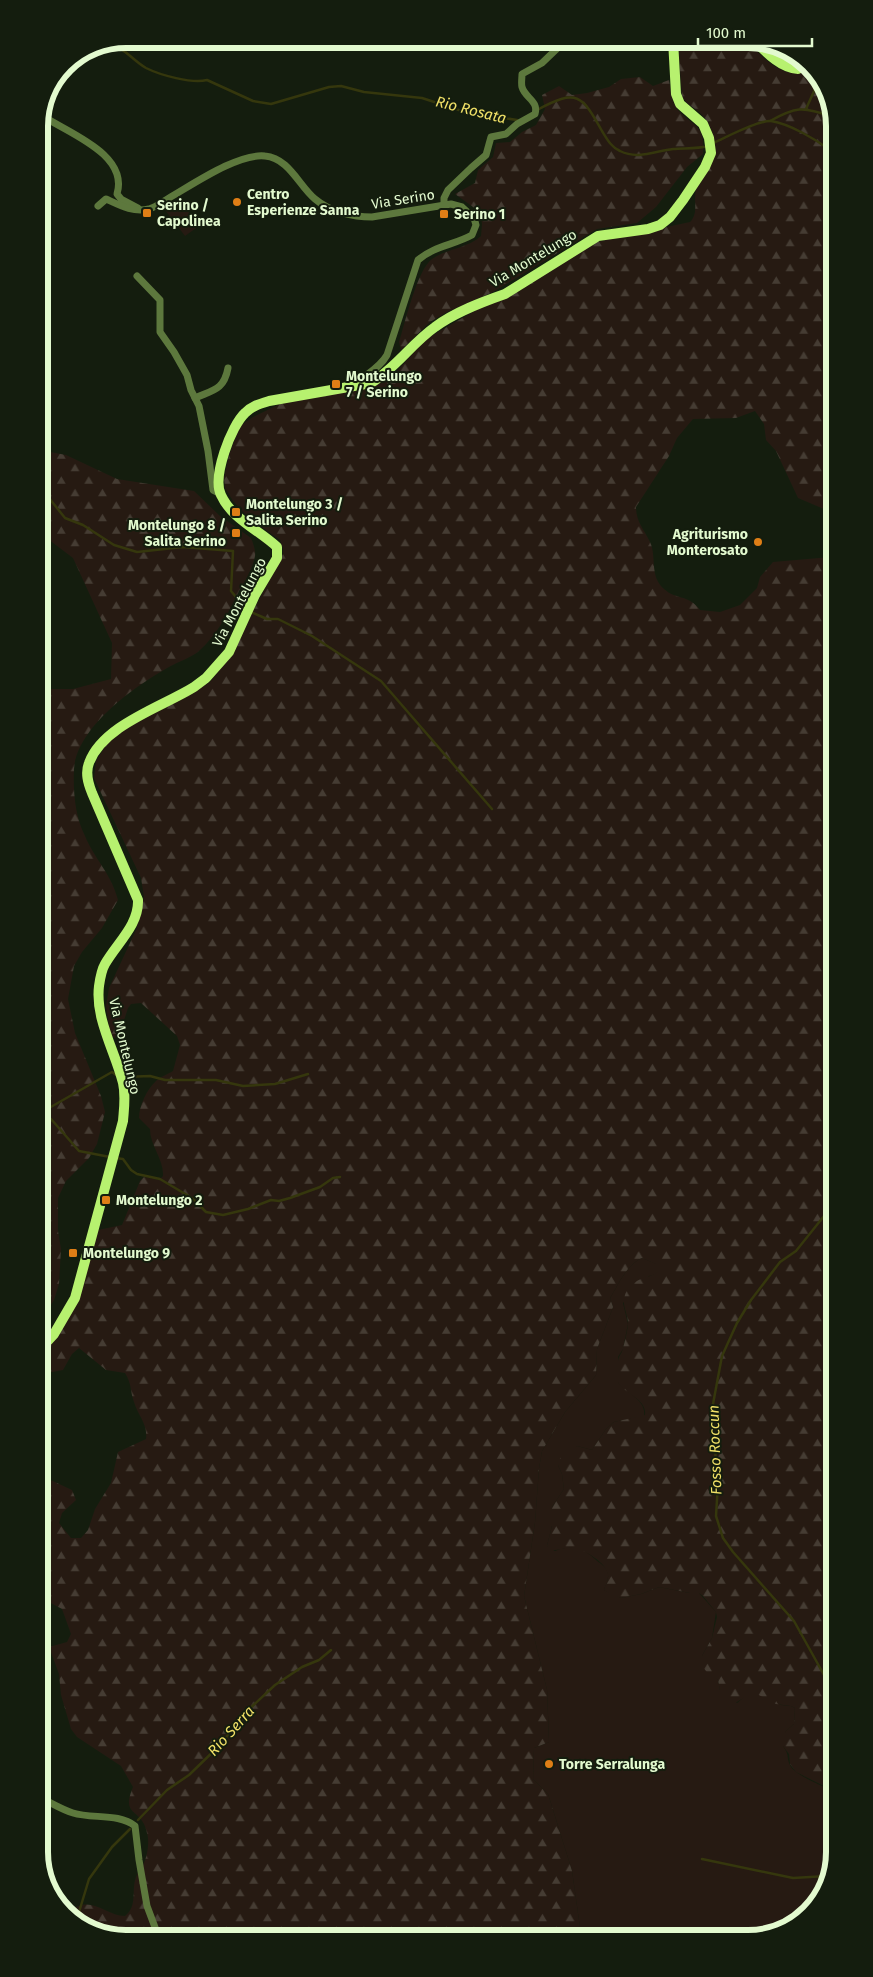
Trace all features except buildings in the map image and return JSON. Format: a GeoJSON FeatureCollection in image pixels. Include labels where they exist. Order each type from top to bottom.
{"type":"FeatureCollection","features":[{"type":"Feature","properties":{"kind":"street"},"geometry":{"type":"LineString","coordinates":[[444,204],[444,198],[448,190],[486,155],[491,137],[506,134],[517,124],[535,114],[537,108],[526,95],[522,86],[522,74],[542,62],[557,48]]}},
{"type":"Feature","properties":{"kind":"street","name":"Via Montelungo"},"geometry":{"type":"LineString","coordinates":[[48,1340],[67,1315],[75,1298],[123,1121],[125,1099],[123,1083],[102,1022],[99,987],[104,965],[120,944],[136,915],[138,900],[92,793],[88,777],[89,763],[112,732],[194,687],[221,664],[230,652],[255,596],[277,558],[277,547],[242,521],[220,494],[219,476],[227,445],[236,423],[254,405],[372,383],[385,375],[436,326],[490,299],[505,294],[589,241],[611,234],[648,230],[660,225],[670,217],[705,167],[711,153],[709,138],[703,124],[680,104],[676,94],[673,48]]}},
{"type":"Feature","properties":{"kind":"street"},"geometry":{"type":"LineString","coordinates":[[763,49],[771,58],[794,69],[799,68]]}},
{"type":"Feature","properties":{"kind":"street"},"geometry":{"type":"LineString","coordinates":[[48,119],[108,156],[118,172],[118,194],[121,199],[141,210]]}},
{"type":"Feature","properties":{"kind":"street","name":"Via Serino"},"geometry":{"type":"LineString","coordinates":[[141,210],[148,210],[154,207],[223,166],[263,155],[272,157],[282,163],[298,178],[316,200],[337,211],[359,217],[372,217],[444,204],[458,205],[467,210],[474,218],[475,230],[472,235],[442,246],[418,260],[382,365],[364,376],[354,386]]}},
{"type":"Feature","properties":{"kind":"street"},"geometry":{"type":"LineString","coordinates":[[98,206],[106,199],[128,209],[141,210]]}},
{"type":"Feature","properties":{"kind":"street"},"geometry":{"type":"LineString","coordinates":[[138,276],[160,300],[160,332],[187,375],[204,428],[211,484],[213,490],[220,494]]}},
{"type":"Feature","properties":{"kind":"street"},"geometry":{"type":"LineString","coordinates":[[195,398],[217,389],[226,379],[228,368]]}},
{"type":"Feature","properties":{"kind":"street"},"geometry":{"type":"LineString","coordinates":[[48,1801],[73,1813],[115,1818],[135,1826],[147,1906],[156,1929]]}},
{"type":"Feature","properties":{"kind":"green space"},"geometry":{"type":"Polygon","coordinates":[[[679,48],[754,48],[767,61],[780,69],[795,73],[800,69],[806,74],[821,100],[826,125],[826,510],[798,498],[776,451],[766,440],[764,424],[755,411],[736,418],[693,419],[677,438],[669,456],[636,507],[636,512],[652,548],[656,578],[659,584],[673,595],[686,599],[696,605],[700,610],[720,612],[740,605],[757,588],[760,577],[773,562],[826,557],[826,1787],[796,1772],[790,1764],[789,1754],[782,1741],[786,1731],[794,1724],[795,1708],[776,1704],[753,1692],[732,1705],[719,1700],[718,1680],[714,1676],[709,1675],[703,1667],[702,1656],[712,1638],[717,1617],[716,1612],[703,1596],[699,1593],[659,1587],[641,1594],[621,1598],[604,1590],[608,1579],[607,1570],[594,1557],[578,1549],[550,1550],[547,1546],[552,1526],[548,1517],[564,1489],[562,1474],[558,1465],[561,1455],[577,1446],[592,1450],[606,1429],[614,1422],[645,1415],[643,1405],[618,1383],[614,1365],[618,1362],[628,1328],[624,1303],[626,1293],[634,1283],[655,1274],[659,1268],[656,1264],[642,1258],[627,1270],[610,1298],[613,1307],[597,1349],[596,1375],[565,1412],[542,1451],[535,1522],[524,1596],[547,1690],[549,1742],[534,1748],[533,1779],[548,1794],[572,1871],[580,1930],[120,1929],[105,1927],[86,1919],[73,1909],[78,1906],[91,1905],[125,1916],[132,1908],[136,1877],[147,1855],[148,1837],[141,1819],[130,1808],[130,1797],[133,1787],[121,1766],[77,1737],[71,1729],[61,1695],[59,1674],[49,1647],[67,1642],[71,1634],[62,1609],[48,1602],[48,1479],[72,1490],[76,1500],[62,1513],[59,1523],[71,1538],[81,1538],[88,1530],[95,1509],[111,1483],[118,1452],[146,1439],[146,1429],[136,1407],[125,1373],[106,1370],[79,1348],[72,1354],[63,1370],[48,1373],[48,1347],[64,1326],[79,1296],[98,1230],[122,1225],[140,1181],[144,1177],[159,1180],[163,1176],[163,1170],[152,1141],[150,1129],[139,1118],[139,1113],[144,1098],[153,1084],[173,1071],[180,1045],[177,1036],[141,1003],[131,1004],[128,1008],[119,1036],[114,1038],[110,1034],[106,1006],[109,988],[136,930],[144,897],[141,878],[94,778],[96,761],[109,740],[129,725],[209,683],[227,661],[283,554],[280,540],[249,518],[233,501],[225,488],[224,478],[229,455],[240,426],[253,417],[280,404],[377,383],[396,372],[426,339],[592,243],[690,222],[695,211],[695,193],[698,182],[712,158],[714,144],[710,126],[706,120],[682,97],[679,48]]]}},
{"type":"Feature","properties":{"kind":"green space"},"geometry":{"type":"Polygon","coordinates":[[[640,77],[653,86],[669,80],[676,107],[700,131],[703,154],[687,167],[656,207],[637,223],[597,229],[493,292],[447,312],[430,322],[401,350],[399,342],[408,310],[421,274],[427,265],[438,255],[469,244],[481,236],[480,212],[455,194],[475,183],[478,170],[493,157],[496,143],[510,142],[522,132],[536,125],[545,109],[542,95],[559,86],[572,95],[609,87],[621,79],[640,77]]]}},
{"type":"Feature","properties":{"kind":"green space"},"geometry":{"type":"Polygon","coordinates":[[[179,199],[199,226],[185,236],[165,210],[179,199]]]}},
{"type":"Feature","properties":{"kind":"green space"},"geometry":{"type":"Polygon","coordinates":[[[48,452],[66,455],[117,479],[194,491],[220,516],[251,538],[255,554],[251,570],[227,615],[205,645],[189,658],[173,665],[140,685],[110,709],[85,738],[78,753],[74,769],[74,786],[75,804],[79,820],[89,845],[107,874],[118,900],[102,928],[82,952],[74,966],[68,999],[75,1033],[101,1096],[105,1112],[97,1144],[89,1158],[66,1181],[58,1198],[58,1231],[61,1249],[59,1284],[54,1300],[48,1310],[48,689],[73,689],[111,679],[112,643],[73,558],[48,539],[48,452]]]}},
{"type":"Feature","properties":{"kind":"green space"},"geometry":{"type":"Polygon","coordinates":[[[642,1258],[657,1264],[660,1268],[656,1274],[649,1276],[623,1303],[628,1324],[623,1349],[618,1357],[618,1382],[639,1401],[644,1410],[644,1416],[614,1422],[606,1429],[592,1450],[577,1446],[558,1465],[562,1474],[564,1489],[552,1507],[552,1526],[547,1546],[555,1551],[572,1547],[581,1549],[590,1555],[605,1567],[607,1571],[608,1578],[604,1590],[621,1598],[641,1594],[659,1587],[699,1593],[716,1612],[712,1638],[702,1656],[718,1680],[720,1690],[737,1703],[753,1691],[781,1705],[795,1708],[794,1724],[786,1731],[783,1746],[793,1769],[802,1776],[826,1788],[825,1862],[817,1886],[803,1907],[782,1921],[758,1929],[580,1930],[572,1871],[548,1794],[533,1779],[534,1748],[549,1742],[547,1690],[524,1596],[535,1522],[542,1451],[565,1412],[596,1375],[597,1349],[613,1307],[610,1298],[627,1270],[642,1258]]]}},
{"type":"Feature","properties":{"kind":"waterway","name":"Rio Rosata"},"geometry":{"type":"LineString","coordinates":[[120,48],[152,71],[185,80],[207,80],[253,101],[271,104],[329,87],[341,86],[364,92],[422,98],[465,112],[517,120]]}},
{"type":"Feature","properties":{"kind":"waterway"},"geometry":{"type":"LineString","coordinates":[[806,109],[816,89]]}},
{"type":"Feature","properties":{"kind":"waterway","name":"Rio Rosata"},"geometry":{"type":"LineString","coordinates":[[537,110],[561,99],[570,97],[577,99],[589,109],[612,145],[627,154],[640,155],[673,149],[708,146]]}},
{"type":"Feature","properties":{"kind":"waterway"},"geometry":{"type":"LineString","coordinates":[[770,121],[786,113],[806,109],[825,114]]}},
{"type":"Feature","properties":{"kind":"waterway","name":"Rio Rosata"},"geometry":{"type":"LineString","coordinates":[[713,143],[750,126],[771,121],[794,129],[826,147]]}},
{"type":"Feature","properties":{"kind":"waterway"},"geometry":{"type":"LineString","coordinates":[[48,497],[65,518],[83,525],[114,545],[137,552],[183,547],[233,551],[231,591],[246,609]]}},
{"type":"Feature","properties":{"kind":"waterway"},"geometry":{"type":"LineString","coordinates":[[251,612],[267,619],[278,619],[312,636],[381,681],[492,809]]}},
{"type":"Feature","properties":{"kind":"waterway"},"geometry":{"type":"LineString","coordinates":[[48,1109],[112,1072],[119,1077]]}},
{"type":"Feature","properties":{"kind":"waterway"},"geometry":{"type":"LineString","coordinates":[[124,1077],[150,1076],[165,1080],[216,1080],[243,1086],[275,1084],[308,1074]]}},
{"type":"Feature","properties":{"kind":"waterway"},"geometry":{"type":"LineString","coordinates":[[48,1117],[79,1151],[110,1157]]}},
{"type":"Feature","properties":{"kind":"waterway"},"geometry":{"type":"LineString","coordinates":[[115,1158],[123,1159],[131,1170],[137,1174],[160,1179],[192,1198],[206,1212],[223,1215],[248,1209],[271,1200],[279,1201],[290,1198],[320,1187],[333,1178],[340,1177]]}},
{"type":"Feature","properties":{"kind":"waterway","name":"Fosso Roccun"},"geometry":{"type":"LineString","coordinates":[[826,1214],[796,1251],[780,1262],[751,1300],[737,1323],[722,1356],[713,1404],[713,1429],[718,1483],[716,1516],[723,1538],[733,1552],[794,1621],[826,1678]]}},
{"type":"Feature","properties":{"kind":"waterway","name":"Rio Serra"},"geometry":{"type":"LineString","coordinates":[[138,1820],[167,1790],[189,1775],[221,1744],[244,1714],[275,1685],[302,1667],[319,1660],[331,1650]]}},
{"type":"Feature","properties":{"kind":"waterway","name":"Rio Serra"},"geometry":{"type":"LineString","coordinates":[[79,1913],[89,1879],[112,1847],[130,1829]]}},
{"type":"Feature","properties":{"kind":"waterway"},"geometry":{"type":"LineString","coordinates":[[702,1859],[793,1878],[821,1876]]}},
{"type":"Feature","properties":{"kind":"place","name":"Centro Esperienze Sanna"},"geometry":{"type":"Point","coordinates":[237,202]}},
{"type":"Feature","properties":{"kind":"place","name":"Serino / Capolinea"},"geometry":{"type":"Point","coordinates":[147,213]}},
{"type":"Feature","properties":{"kind":"place","name":"Serino 1"},"geometry":{"type":"Point","coordinates":[444,214]}},
{"type":"Feature","properties":{"kind":"place","name":"Montelungo 7 / Serino"},"geometry":{"type":"Point","coordinates":[336,384]}},
{"type":"Feature","properties":{"kind":"place","name":"Montelungo 3 / Salita Serino"},"geometry":{"type":"Point","coordinates":[236,512]}},
{"type":"Feature","properties":{"kind":"place","name":"Montelungo 8 / Salita Serino"},"geometry":{"type":"Point","coordinates":[236,533]}},
{"type":"Feature","properties":{"kind":"place","name":"Agriturismo Monterosato"},"geometry":{"type":"Point","coordinates":[758,542]}},
{"type":"Feature","properties":{"kind":"place","name":"Montelungo 2"},"geometry":{"type":"Point","coordinates":[106,1200]}},
{"type":"Feature","properties":{"kind":"place","name":"Montelungo 9"},"geometry":{"type":"Point","coordinates":[73,1253]}},
{"type":"Feature","properties":{"kind":"place","name":"Torre Serralunga"},"geometry":{"type":"Point","coordinates":[549,1764]}}]}
